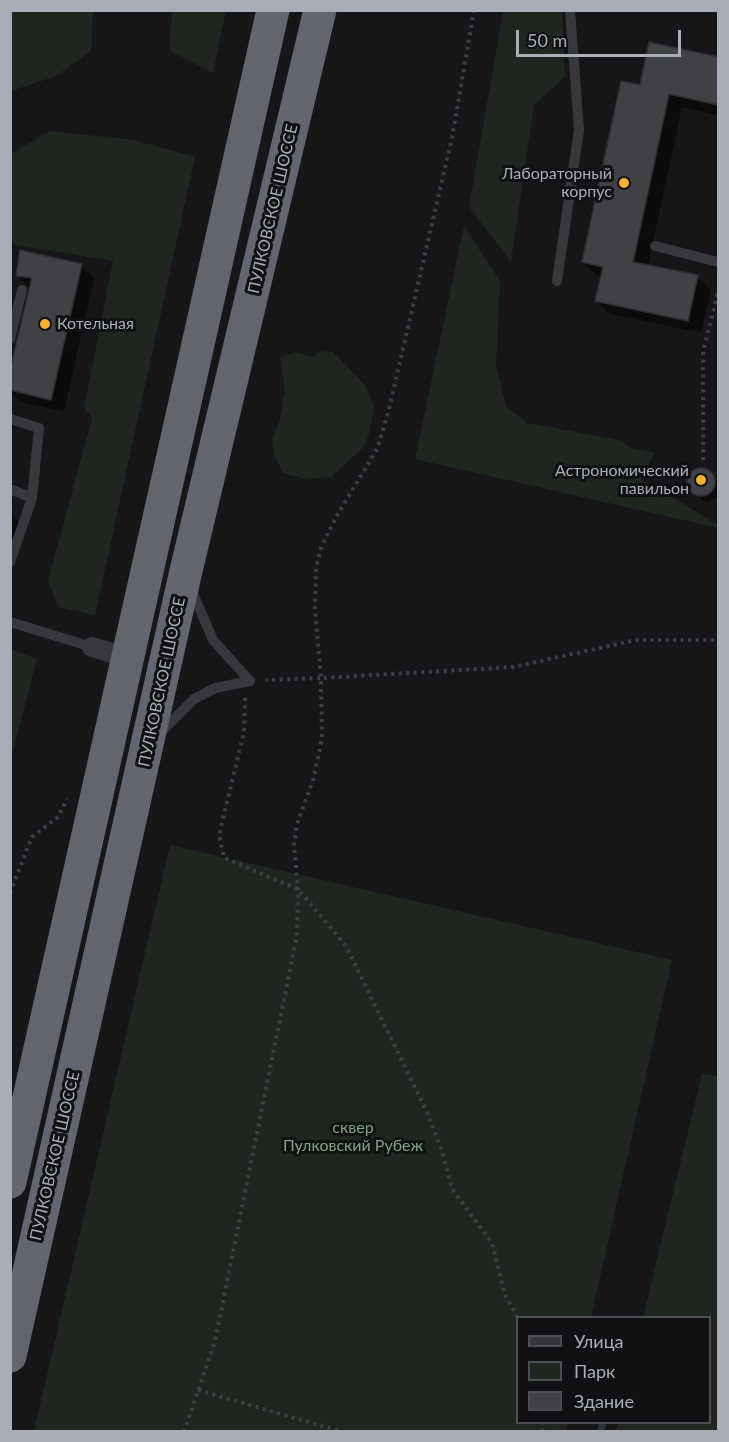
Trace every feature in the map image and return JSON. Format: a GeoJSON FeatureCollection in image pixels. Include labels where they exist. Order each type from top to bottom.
{"type":"FeatureCollection","features":[{"type":"Feature","properties":{"kind":"highway"},"geometry":{"type":"LineString","coordinates":[[10,1182],[273,10]]}},
{"type":"Feature","properties":{"kind":"highway","name":"ПУЛКОВСКОЕ ШОССЕ"},"geometry":{"type":"LineString","coordinates":[[10,1356],[185,575],[320,10]]}},
{"type":"Feature","properties":{"kind":"street"},"geometry":{"type":"LineString","coordinates":[[92,646],[128,658]]}},
{"type":"Feature","properties":{"kind":"lane"},"geometry":{"type":"LineString","coordinates":[[557,281],[579,130],[570,10]]}},
{"type":"Feature","properties":{"kind":"lane"},"geometry":{"type":"LineString","coordinates":[[655,246],[718,262]]}},
{"type":"Feature","properties":{"kind":"lane"},"geometry":{"type":"LineString","coordinates":[[10,339],[22,290]]}},
{"type":"Feature","properties":{"kind":"lane"},"geometry":{"type":"LineString","coordinates":[[10,418],[39,428],[32,498],[10,562]]}},
{"type":"Feature","properties":{"kind":"lane"},"geometry":{"type":"LineString","coordinates":[[10,489],[32,498]]}},
{"type":"Feature","properties":{"kind":"lane"},"geometry":{"type":"LineString","coordinates":[[185,575],[213,640],[250,681]]}},
{"type":"Feature","properties":{"kind":"lane"},"geometry":{"type":"LineString","coordinates":[[10,622],[92,646]]}},
{"type":"Feature","properties":{"kind":"lane"},"geometry":{"type":"LineString","coordinates":[[147,746],[194,699],[215,688],[250,681]]}},
{"type":"Feature","properties":{"kind":"path"},"geometry":{"type":"LineString","coordinates":[[184,1431],[215,1341],[297,935],[298,889],[294,844],[297,824],[313,780],[322,739],[321,678],[315,611],[316,568],[321,548],[336,517],[377,448],[388,413],[452,138],[474,10]]}},
{"type":"Feature","properties":{"kind":"path"},"geometry":{"type":"LineString","coordinates":[[703,459],[703,351],[718,292]]}},
{"type":"Feature","properties":{"kind":"path"},"geometry":{"type":"LineString","coordinates":[[250,681],[513,668],[636,640],[718,640]]}},
{"type":"Feature","properties":{"kind":"path"},"geometry":{"type":"LineString","coordinates":[[246,698],[244,732],[219,835],[224,858],[298,889],[346,946],[426,1112],[442,1151],[452,1189],[492,1243],[505,1295],[517,1316]]}},
{"type":"Feature","properties":{"kind":"path"},"geometry":{"type":"LineString","coordinates":[[10,894],[32,837],[58,817],[71,795]]}},
{"type":"Feature","properties":{"kind":"path"},"geometry":{"type":"LineString","coordinates":[[198,1390],[343,1431]]}},
{"type":"Feature","properties":{"kind":"green space"},"geometry":{"type":"Polygon","coordinates":[[[10,11],[93,11],[91,51],[56,76],[11,91],[10,11]]]}},
{"type":"Feature","properties":{"kind":"green space"},"geometry":{"type":"Polygon","coordinates":[[[172,11],[226,11],[213,73],[169,50],[172,11]]]}},
{"type":"Feature","properties":{"kind":"green space"},"geometry":{"type":"Polygon","coordinates":[[[503,11],[562,11],[565,77],[534,105],[511,262],[469,207],[503,11]]]}},
{"type":"Feature","properties":{"kind":"green space"},"geometry":{"type":"Polygon","coordinates":[[[50,131],[134,140],[195,157],[95,615],[58,607],[48,581],[92,418],[84,408],[113,261],[15,245],[11,241],[11,154],[50,131]]]}},
{"type":"Feature","properties":{"kind":"green space"},"geometry":{"type":"Polygon","coordinates":[[[464,226],[500,281],[496,366],[506,406],[527,423],[620,440],[631,448],[655,453],[641,478],[718,525],[718,528],[415,459],[464,226]]]}},
{"type":"Feature","properties":{"kind":"green space"},"geometry":{"type":"Polygon","coordinates":[[[322,351],[333,352],[365,385],[374,406],[365,446],[331,477],[306,479],[283,473],[274,455],[272,440],[279,422],[285,392],[280,358],[295,352],[313,357],[322,351]]]}},
{"type":"Feature","properties":{"kind":"green space"},"geometry":{"type":"Polygon","coordinates":[[[10,649],[37,659],[11,759],[10,649]]]}},
{"type":"Feature","properties":{"kind":"green space","name":"сквер Пулковский Рубеж"},"geometry":{"type":"Polygon","coordinates":[[[170,845],[672,960],[591,1316],[516,1316],[516,1424],[568,1424],[566,1431],[34,1431],[170,845]]]}},
{"type":"Feature","properties":{"kind":"green space"},"geometry":{"type":"Polygon","coordinates":[[[702,1074],[718,1076],[718,1431],[616,1431],[618,1424],[711,1424],[711,1316],[643,1316],[702,1074]]]}},
{"type":"Feature","properties":{"kind":"building","name":"Лабораторный корпус"},"geometry":{"type":"Polygon","coordinates":[[[649,42],[718,57],[718,105],[669,94],[633,262],[698,275],[688,321],[595,301],[603,267],[582,262],[621,81],[640,85],[649,42]]]}},
{"type":"Feature","properties":{"kind":"building","name":"Котельная"},"geometry":{"type":"Polygon","coordinates":[[[20,250],[82,264],[51,400],[10,390],[10,370],[32,278],[16,276],[20,250]]]}},
{"type":"Feature","properties":{"kind":"building"},"geometry":{"type":"Polygon","coordinates":[[[701,468],[711,472],[715,482],[711,492],[701,496],[691,492],[687,482],[691,472],[701,468]]]}},
{"type":"Feature","properties":{"kind":"waterway"},"geometry":{"type":"LineString","coordinates":[[601,1432],[603,1424]]}},
{"type":"Feature","properties":{"kind":"place","name":"Лабораторный корпус"},"geometry":{"type":"Point","coordinates":[624,183]}},
{"type":"Feature","properties":{"kind":"place","name":"Котельная"},"geometry":{"type":"Point","coordinates":[45,324]}},
{"type":"Feature","properties":{"kind":"place","name":"Астрономический павильон"},"geometry":{"type":"Point","coordinates":[701,480]}}]}
